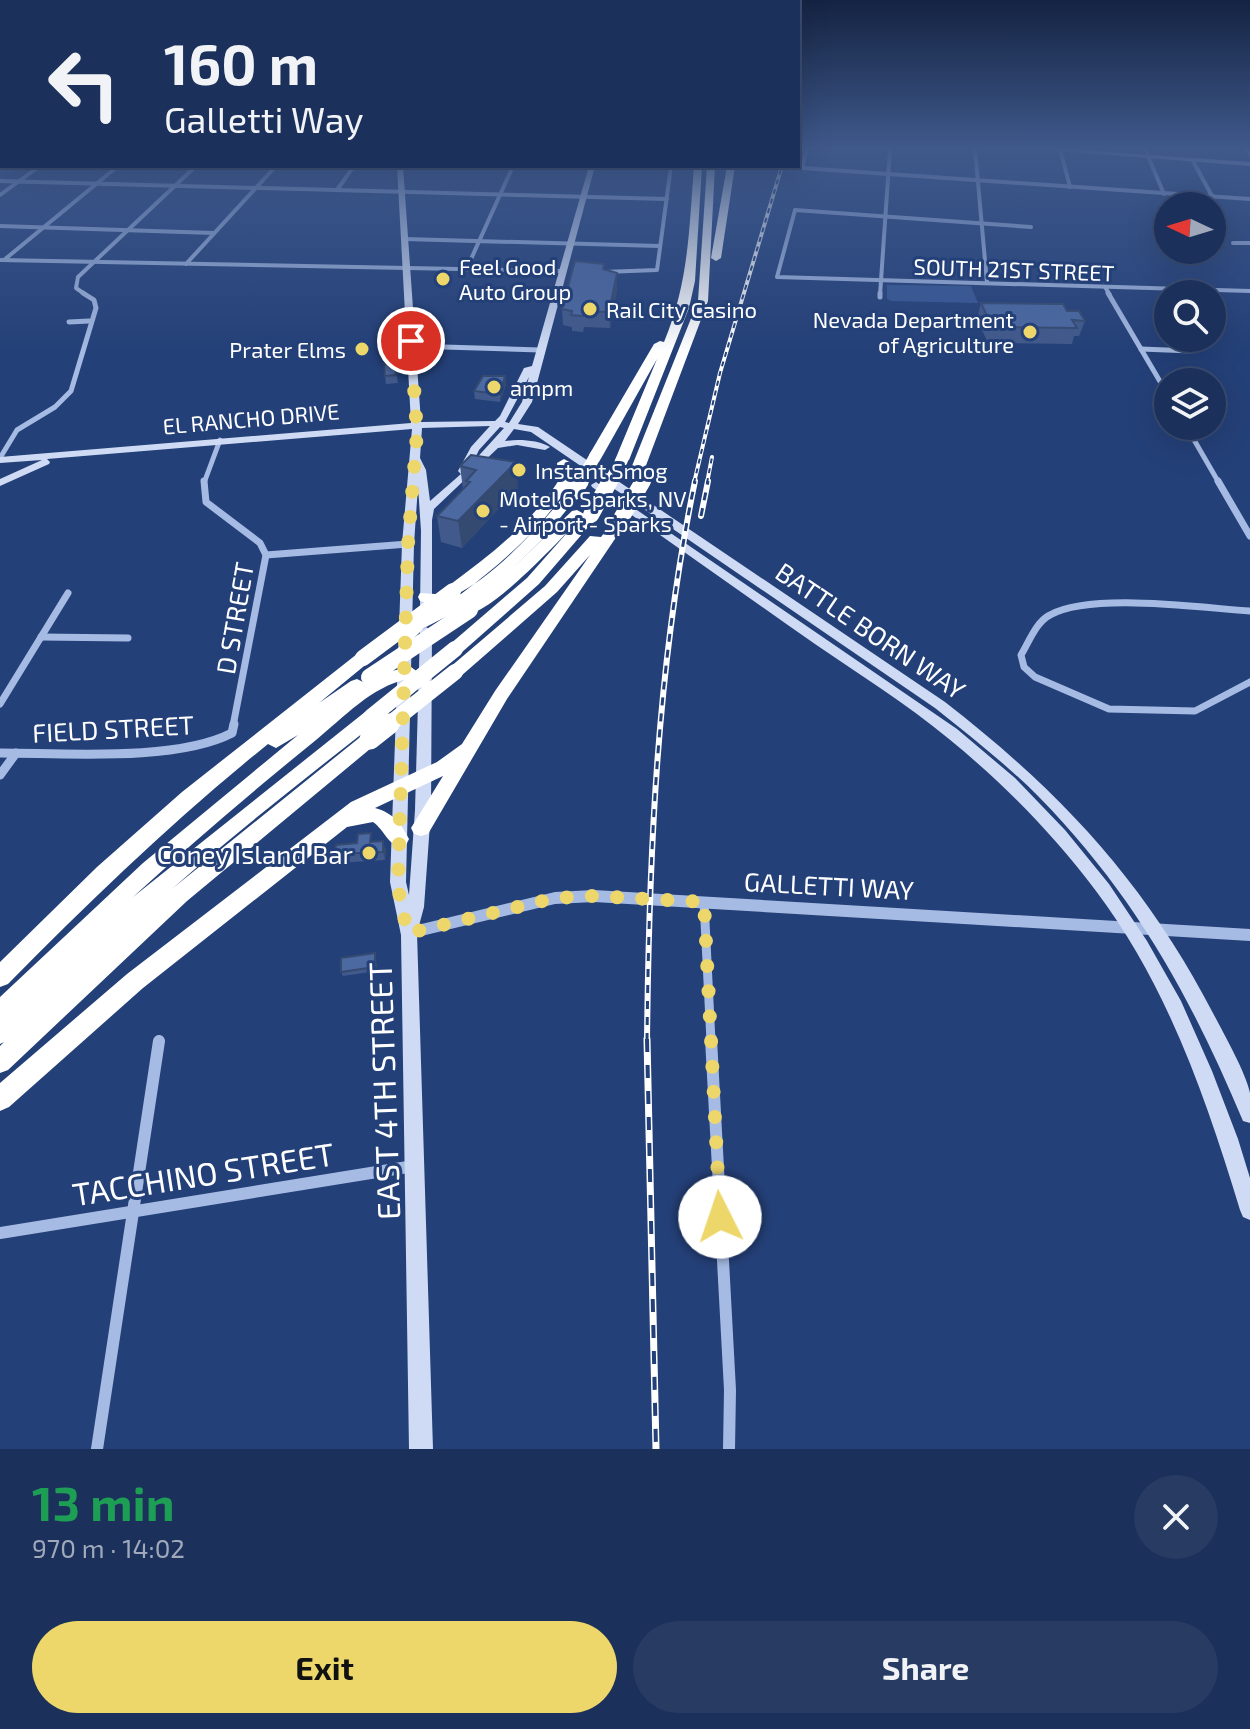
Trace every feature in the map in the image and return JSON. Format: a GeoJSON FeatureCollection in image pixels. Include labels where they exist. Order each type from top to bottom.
{"type":"FeatureCollection","features":[{"type":"Feature","properties":{"kind":"highway"},"geometry":{"type":"LineString","coordinates":[[0,1033],[178,870],[455,649],[533,581],[609,484],[622,460],[678,325],[690,281],[695,217]]}},
{"type":"Feature","properties":{"kind":"highway"},"geometry":{"type":"LineString","coordinates":[[421,828],[467,749],[639,478],[696,324],[707,274],[709,217]]}},
{"type":"Feature","properties":{"kind":"highway"},"geometry":{"type":"LineString","coordinates":[[707,274],[715,262],[723,217]]}},
{"type":"Feature","properties":{"kind":"highway"},"geometry":{"type":"LineString","coordinates":[[405,637],[426,618],[460,603],[535,538],[574,492],[664,338],[678,325]]}},
{"type":"Feature","properties":{"kind":"highway"},"geometry":{"type":"LineString","coordinates":[[6,971],[224,780],[366,668],[510,545],[547,507],[566,480],[564,463]]}},
{"type":"Feature","properties":{"kind":"highway"},"geometry":{"type":"LineString","coordinates":[[366,668],[470,610],[519,572],[586,512]]}},
{"type":"Feature","properties":{"kind":"highway"},"geometry":{"type":"LineString","coordinates":[[0,1062],[135,931],[216,861],[455,672],[551,589],[612,524]]}},
{"type":"Feature","properties":{"kind":"highway"},"geometry":{"type":"LineString","coordinates":[[426,597],[452,601],[481,586]]}},
{"type":"Feature","properties":{"kind":"highway"},"geometry":{"type":"LineString","coordinates":[[0,1012],[75,937],[219,808],[379,683],[404,674],[416,675],[425,684]]}},
{"type":"Feature","properties":{"kind":"highway"},"geometry":{"type":"LineString","coordinates":[[0,1099],[135,981],[372,798],[444,767],[467,749]]}},
{"type":"Feature","properties":{"kind":"highway"},"geometry":{"type":"LineString","coordinates":[[340,823],[362,814],[377,814],[388,820],[399,839]]}},
{"type":"Feature","properties":{"kind":"main road"},"geometry":{"type":"LineString","coordinates":[[404,217],[417,426],[408,544],[399,839],[401,908],[409,933]]}},
{"type":"Feature","properties":{"kind":"main road"},"geometry":{"type":"LineString","coordinates":[[492,446],[544,441],[531,419],[527,402],[566,271],[578,217]]}},
{"type":"Feature","properties":{"kind":"main road"},"geometry":{"type":"LineString","coordinates":[[410,511],[424,493],[451,484],[466,467],[475,449],[506,425],[529,367],[537,361]]}},
{"type":"Feature","properties":{"kind":"main road"},"geometry":{"type":"LineString","coordinates":[[424,539],[429,508],[492,446],[527,402]]}},
{"type":"Feature","properties":{"kind":"main road"},"geometry":{"type":"LineString","coordinates":[[416,405],[429,416],[462,423]]}},
{"type":"Feature","properties":{"kind":"main road","name":"EL RANCHO DRIVE"},"geometry":{"type":"LineString","coordinates":[[0,459],[417,426],[462,423],[506,425]]}},
{"type":"Feature","properties":{"kind":"main road","name":"BATTLE BORN WAY"},"geometry":{"type":"LineString","coordinates":[[506,425],[544,441],[932,699],[1002,751],[1090,838],[1157,930],[1219,1038],[1250,1114]]}},
{"type":"Feature","properties":{"kind":"main road","name":"BATTLE BORN WAY"},"geometry":{"type":"LineString","coordinates":[[544,441],[564,463],[967,745],[1027,799],[1071,847],[1132,928],[1202,1063],[1250,1210]]}},
{"type":"Feature","properties":{"kind":"main road"},"geometry":{"type":"LineString","coordinates":[[0,483],[25,469],[72,454]]}},
{"type":"Feature","properties":{"kind":"main road","name":"EAST 4TH STREET"},"geometry":{"type":"LineString","coordinates":[[416,459],[421,468],[424,493],[426,618],[421,828],[416,907],[409,933],[421,1449]]}},
{"type":"Feature","properties":{"kind":"street"},"geometry":{"type":"LineString","coordinates":[[2,260],[57,217]]}},
{"type":"Feature","properties":{"kind":"street"},"geometry":{"type":"LineString","coordinates":[[0,459],[14,430],[69,393],[96,303],[75,284],[141,217]]}},
{"type":"Feature","properties":{"kind":"street"},"geometry":{"type":"LineString","coordinates":[[186,264],[230,217]]}},
{"type":"Feature","properties":{"kind":"street"},"geometry":{"type":"LineString","coordinates":[[467,268],[490,217]]}},
{"type":"Feature","properties":{"kind":"street"},"geometry":{"type":"LineString","coordinates":[[598,272],[655,271],[664,217]]}},
{"type":"Feature","properties":{"kind":"street","name":"SOUTH 21ST STREET"},"geometry":{"type":"LineString","coordinates":[[792,217],[777,277],[1250,291]]}},
{"type":"Feature","properties":{"kind":"street"},"geometry":{"type":"LineString","coordinates":[[880,297],[885,217]]}},
{"type":"Feature","properties":{"kind":"street"},"geometry":{"type":"LineString","coordinates":[[894,217],[1031,227]]}},
{"type":"Feature","properties":{"kind":"street"},"geometry":{"type":"LineString","coordinates":[[981,217],[987,283]]}},
{"type":"Feature","properties":{"kind":"street"},"geometry":{"type":"LineString","coordinates":[[0,226],[214,233]]}},
{"type":"Feature","properties":{"kind":"street"},"geometry":{"type":"LineString","coordinates":[[405,239],[660,246]]}},
{"type":"Feature","properties":{"kind":"street"},"geometry":{"type":"LineString","coordinates":[[1233,243],[1250,243]]}},
{"type":"Feature","properties":{"kind":"street"},"geometry":{"type":"LineString","coordinates":[[2,260],[566,271]]}},
{"type":"Feature","properties":{"kind":"street"},"geometry":{"type":"LineString","coordinates":[[1105,287],[1154,371]]}},
{"type":"Feature","properties":{"kind":"street"},"geometry":{"type":"LineString","coordinates":[[69,322],[89,321]]}},
{"type":"Feature","properties":{"kind":"street"},"geometry":{"type":"LineString","coordinates":[[411,346],[540,350]]}},
{"type":"Feature","properties":{"kind":"street"},"geometry":{"type":"LineString","coordinates":[[1141,349],[1154,350]]}},
{"type":"Feature","properties":{"kind":"street","name":"D STREET"},"geometry":{"type":"LineString","coordinates":[[220,440],[204,479],[206,502],[260,543],[266,555],[235,721],[227,737]]}},
{"type":"Feature","properties":{"kind":"street"},"geometry":{"type":"LineString","coordinates":[[1194,440],[1250,536]]}},
{"type":"Feature","properties":{"kind":"street"},"geometry":{"type":"LineString","coordinates":[[266,555],[408,544]]}},
{"type":"Feature","properties":{"kind":"street"},"geometry":{"type":"LineString","coordinates":[[0,704],[68,593]]}},
{"type":"Feature","properties":{"kind":"street"},"geometry":{"type":"LineString","coordinates":[[1250,611],[1120,605],[1052,612],[1041,621],[1021,655],[1024,667],[1035,677],[1109,709],[1195,711],[1250,682]]}},
{"type":"Feature","properties":{"kind":"street"},"geometry":{"type":"LineString","coordinates":[[41,637],[128,638]]}},
{"type":"Feature","properties":{"kind":"street","name":"FIELD STREET"},"geometry":{"type":"LineString","coordinates":[[0,753],[97,753],[213,743],[227,737]]}},
{"type":"Feature","properties":{"kind":"street"},"geometry":{"type":"LineString","coordinates":[[0,775],[16,753]]}},
{"type":"Feature","properties":{"kind":"street","name":"GALLETTI WAY"},"geometry":{"type":"LineString","coordinates":[[409,933],[555,898],[594,896],[1250,935]]}},
{"type":"Feature","properties":{"kind":"street"},"geometry":{"type":"LineString","coordinates":[[704,902],[730,1390],[729,1449]]}},
{"type":"Feature","properties":{"kind":"street"},"geometry":{"type":"LineString","coordinates":[[97,1449],[159,1041]]}},
{"type":"Feature","properties":{"kind":"street","name":"TACCHINO STREET"},"geometry":{"type":"LineString","coordinates":[[0,1233],[415,1165]]}},
{"type":"Feature","properties":{"kind":"shaded area"},"geometry":{"type":"Polygon","coordinates":[[[887,285],[971,286],[978,303],[891,301],[887,299],[887,285]]]}},
{"type":"Feature","properties":{"kind":"building","name":"Rail City Casino"},"geometry":{"type":"Polygon","coordinates":[[[575,261],[604,264],[603,269],[617,273],[609,312],[584,311],[583,316],[571,315],[572,311],[562,309],[575,261]]]}},
{"type":"Feature","properties":{"kind":"building"},"geometry":{"type":"Polygon","coordinates":[[[981,303],[1063,304],[1067,311],[1079,311],[1085,321],[1072,320],[1077,328],[992,327],[981,303]]]}},
{"type":"Feature","properties":{"kind":"building"},"geometry":{"type":"Polygon","coordinates":[[[384,364],[395,366],[396,375],[385,376],[384,364]]]}},
{"type":"Feature","properties":{"kind":"building"},"geometry":{"type":"Polygon","coordinates":[[[483,376],[505,376],[500,394],[474,391],[483,376]]]}},
{"type":"Feature","properties":{"kind":"building"},"geometry":{"type":"Polygon","coordinates":[[[471,455],[516,462],[458,521],[437,516],[470,482],[466,481],[476,470],[460,466],[471,455]]]}},
{"type":"Feature","properties":{"kind":"building"},"geometry":{"type":"Polygon","coordinates":[[[371,833],[370,842],[383,841],[383,852],[335,854],[336,845],[357,843],[358,834],[371,833]]]}},
{"type":"Feature","properties":{"kind":"building"},"geometry":{"type":"Polygon","coordinates":[[[375,953],[375,967],[341,972],[341,958],[375,953]]]}},
{"type":"Feature","properties":{"kind":"railway"},"geometry":{"type":"LineString","coordinates":[[694,483],[720,373],[767,217]]}},
{"type":"Feature","properties":{"kind":"railway"},"geometry":{"type":"LineString","coordinates":[[707,483],[712,457]]}},
{"type":"Feature","properties":{"kind":"railway"},"geometry":{"type":"LineString","coordinates":[[647,1040],[653,830],[664,689],[682,550],[695,481]]}},
{"type":"Feature","properties":{"kind":"railway"},"geometry":{"type":"LineString","coordinates":[[701,516],[708,481]]}},
{"type":"Feature","properties":{"kind":"railway"},"geometry":{"type":"LineString","coordinates":[[647,1040],[656,1449]]}},
{"type":"Feature","properties":{"kind":"place","name":"Feel Good Auto Group"},"geometry":{"type":"Point","coordinates":[443,279]}},
{"type":"Feature","properties":{"kind":"place","name":"Rail City Casino"},"geometry":{"type":"Point","coordinates":[590,309]}},
{"type":"Feature","properties":{"kind":"place","name":"Nevada Department of Agriculture"},"geometry":{"type":"Point","coordinates":[1030,332]}},
{"type":"Feature","properties":{"kind":"place","name":"Prater Elms"},"geometry":{"type":"Point","coordinates":[362,349]}},
{"type":"Feature","properties":{"kind":"place","name":"ampm"},"geometry":{"type":"Point","coordinates":[494,387]}},
{"type":"Feature","properties":{"kind":"place","name":"Instant Smog"},"geometry":{"type":"Point","coordinates":[519,470]}},
{"type":"Feature","properties":{"kind":"place","name":"Motel 6 Sparks, NV - Airport - Sparks"},"geometry":{"type":"Point","coordinates":[483,511]}},
{"type":"Feature","properties":{"kind":"place","name":"Coney Island Bar"},"geometry":{"type":"Point","coordinates":[369,853]}},
{"type":"Feature","properties":{"kind":"route"},"geometry":{"type":"LineString","coordinates":[[411,341],[417,433],[408,544],[398,882],[401,908],[409,933],[555,898],[594,896],[704,902],[720,1217]]}}]}
